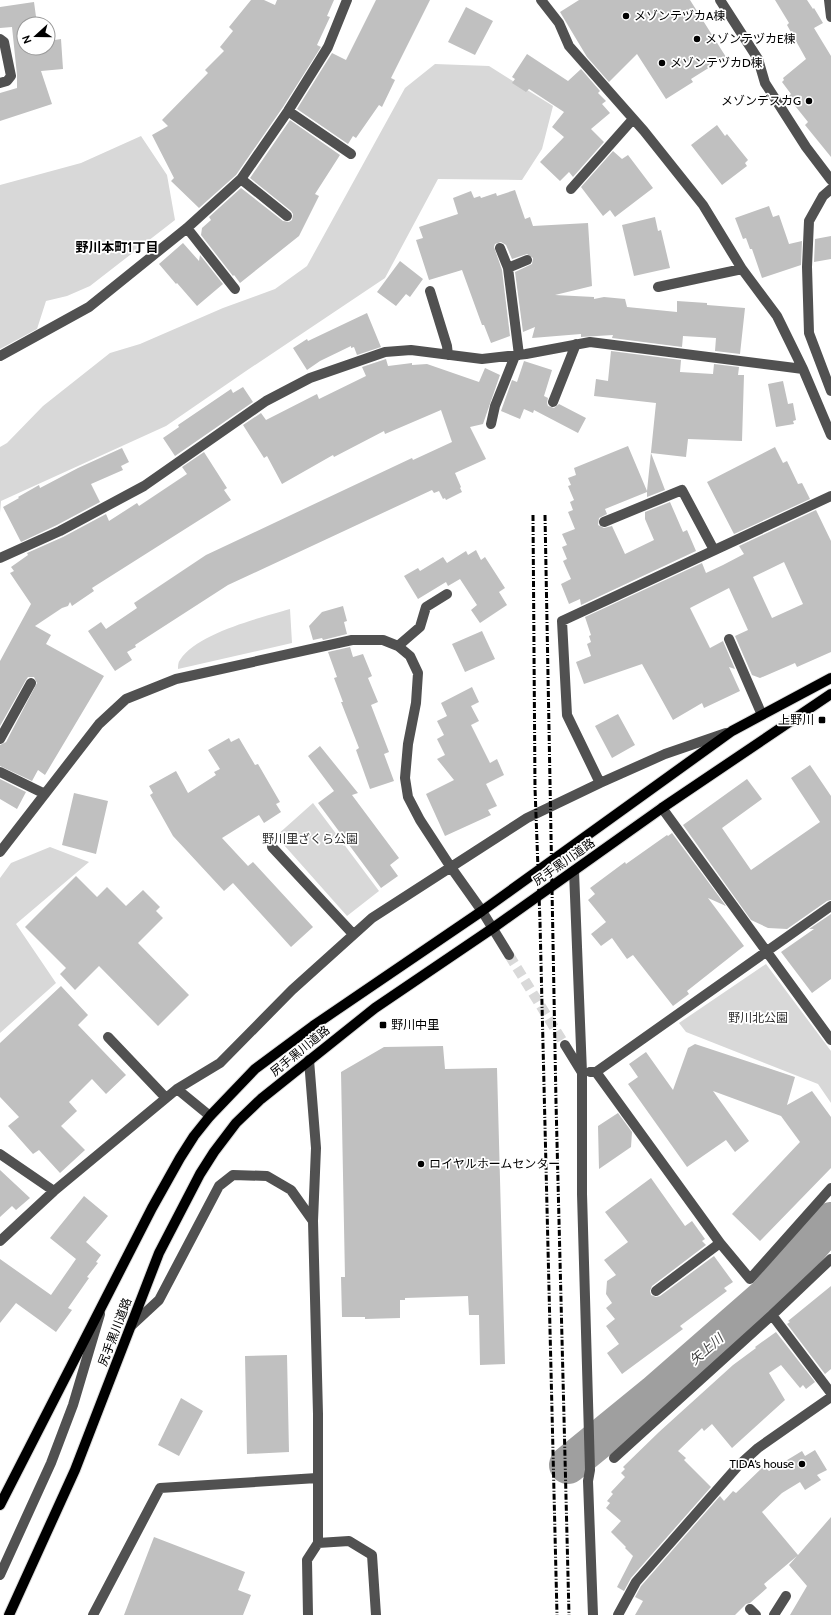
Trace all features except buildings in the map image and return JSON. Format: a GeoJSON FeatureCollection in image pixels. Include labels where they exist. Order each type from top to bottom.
{"type":"FeatureCollection","features":[{"type":"Feature","properties":{"kind":"main road","name":"尻手黒川道路"},"geometry":{"type":"LineString","coordinates":[[0,1505],[152,1208],[180,1158],[194,1136],[210,1116],[255,1069],[331,1014],[482,911],[732,731],[831,678]]}},
{"type":"Feature","properties":{"kind":"main road","name":"尻手黒川道路"},"geometry":{"type":"LineString","coordinates":[[9,1615],[75,1470],[159,1253],[200,1174],[214,1152],[236,1123],[261,1099],[375,1008],[493,928],[662,808],[831,694]]}},
{"type":"Feature","properties":{"kind":"street"},"geometry":{"type":"LineString","coordinates":[[0,356],[89,307],[187,228],[241,178],[288,112],[328,48],[347,0]]}},
{"type":"Feature","properties":{"kind":"street"},"geometry":{"type":"LineString","coordinates":[[541,0],[559,23],[570,46],[644,131],[703,205],[742,269],[777,316],[803,369],[831,435]]}},
{"type":"Feature","properties":{"kind":"street"},"geometry":{"type":"LineString","coordinates":[[720,0],[758,59],[765,83],[806,147],[831,180]]}},
{"type":"Feature","properties":{"kind":"street"},"geometry":{"type":"LineString","coordinates":[[829,0],[831,17]]}},
{"type":"Feature","properties":{"kind":"street"},"geometry":{"type":"LineString","coordinates":[[0,40],[4,42],[11,76],[7,81],[0,83]]}},
{"type":"Feature","properties":{"kind":"street"},"geometry":{"type":"LineString","coordinates":[[288,112],[351,154]]}},
{"type":"Feature","properties":{"kind":"street"},"geometry":{"type":"LineString","coordinates":[[571,189],[633,119]]}},
{"type":"Feature","properties":{"kind":"street"},"geometry":{"type":"LineString","coordinates":[[241,178],[287,216]]}},
{"type":"Feature","properties":{"kind":"street"},"geometry":{"type":"LineString","coordinates":[[831,189],[823,196],[809,221],[807,267],[808,332],[831,391]]}},
{"type":"Feature","properties":{"kind":"street"},"geometry":{"type":"LineString","coordinates":[[187,228],[235,289]]}},
{"type":"Feature","properties":{"kind":"street"},"geometry":{"type":"LineString","coordinates":[[491,424],[495,406],[517,356],[508,268],[500,248]]}},
{"type":"Feature","properties":{"kind":"street"},"geometry":{"type":"LineString","coordinates":[[508,268],[527,260]]}},
{"type":"Feature","properties":{"kind":"street"},"geometry":{"type":"LineString","coordinates":[[658,287],[742,269]]}},
{"type":"Feature","properties":{"kind":"street"},"geometry":{"type":"LineString","coordinates":[[430,291],[447,346],[448,355]]}},
{"type":"Feature","properties":{"kind":"street"},"geometry":{"type":"LineString","coordinates":[[0,558],[60,531],[144,486],[266,401],[310,378],[385,352],[411,350],[482,359],[517,356],[590,342],[803,369]]}},
{"type":"Feature","properties":{"kind":"street"},"geometry":{"type":"LineString","coordinates":[[553,402],[576,344]]}},
{"type":"Feature","properties":{"kind":"street"},"geometry":{"type":"LineString","coordinates":[[604,522],[682,490],[714,550]]}},
{"type":"Feature","properties":{"kind":"street"},"geometry":{"type":"LineString","coordinates":[[600,782],[567,715],[562,621],[831,496]]}},
{"type":"Feature","properties":{"kind":"street"},"geometry":{"type":"LineString","coordinates":[[398,646],[420,627],[426,607],[447,594]]}},
{"type":"Feature","properties":{"kind":"street"},"geometry":{"type":"LineString","coordinates":[[729,639],[762,715]]}},
{"type":"Feature","properties":{"kind":"street"},"geometry":{"type":"LineString","coordinates":[[0,852],[99,724],[126,699],[176,680],[352,640],[383,640],[398,646],[410,656],[418,673],[416,703],[408,744],[405,778],[408,797],[420,820],[482,911],[509,955]]}},
{"type":"Feature","properties":{"kind":"street"},"geometry":{"type":"LineString","coordinates":[[0,740],[32,683]]}},
{"type":"Feature","properties":{"kind":"street"},"geometry":{"type":"LineString","coordinates":[[0,1241],[54,1191],[177,1089],[220,1063],[292,990],[372,918],[450,866],[527,818],[600,782],[664,754],[732,731]]}},
{"type":"Feature","properties":{"kind":"street"},"geometry":{"type":"LineString","coordinates":[[0,772],[45,794]]}},
{"type":"Feature","properties":{"kind":"street"},"geometry":{"type":"LineString","coordinates":[[662,808],[831,1040]]}},
{"type":"Feature","properties":{"kind":"street"},"geometry":{"type":"LineString","coordinates":[[272,847],[353,934]]}},
{"type":"Feature","properties":{"kind":"street"},"geometry":{"type":"LineString","coordinates":[[574,871],[582,1073],[582,1194],[590,1470],[588,1481],[593,1615]]}},
{"type":"Feature","properties":{"kind":"street"},"geometry":{"type":"LineString","coordinates":[[582,1073],[596,1072],[831,906]]}},
{"type":"Feature","properties":{"kind":"street"},"geometry":{"type":"LineString","coordinates":[[108,1037],[166,1098]]}},
{"type":"Feature","properties":{"kind":"street"},"geometry":{"type":"LineString","coordinates":[[565,1045],[582,1073]]}},
{"type":"Feature","properties":{"kind":"street"},"geometry":{"type":"LineString","coordinates":[[308,1615],[307,1560],[318,1543],[318,1414],[313,1221],[316,1148],[309,1060]]}},
{"type":"Feature","properties":{"kind":"street"},"geometry":{"type":"LineString","coordinates":[[596,1072],[720,1243],[750,1279],[831,1188]]}},
{"type":"Feature","properties":{"kind":"street"},"geometry":{"type":"LineString","coordinates":[[177,1089],[210,1116]]}},
{"type":"Feature","properties":{"kind":"street"},"geometry":{"type":"LineString","coordinates":[[0,1154],[54,1191]]}},
{"type":"Feature","properties":{"kind":"street"},"geometry":{"type":"LineString","coordinates":[[132,1324],[159,1300],[219,1186],[233,1175],[267,1176],[291,1190],[313,1221]]}},
{"type":"Feature","properties":{"kind":"street"},"geometry":{"type":"LineString","coordinates":[[656,1291],[720,1243]]}},
{"type":"Feature","properties":{"kind":"street"},"geometry":{"type":"LineString","coordinates":[[614,1458],[772,1315],[831,1259]]}},
{"type":"Feature","properties":{"kind":"street"},"geometry":{"type":"LineString","coordinates":[[0,1575],[51,1463],[73,1405],[103,1305]]}},
{"type":"Feature","properties":{"kind":"street"},"geometry":{"type":"LineString","coordinates":[[772,1315],[831,1393]]}},
{"type":"Feature","properties":{"kind":"street"},"geometry":{"type":"LineString","coordinates":[[618,1615],[636,1582],[738,1466],[758,1448],[831,1397]]}},
{"type":"Feature","properties":{"kind":"street"},"geometry":{"type":"LineString","coordinates":[[93,1615],[160,1488],[317,1478]]}},
{"type":"Feature","properties":{"kind":"street"},"geometry":{"type":"LineString","coordinates":[[318,1543],[349,1542],[372,1555],[376,1615]]}},
{"type":"Feature","properties":{"kind":"street"},"geometry":{"type":"LineString","coordinates":[[774,1615],[786,1596]]}},
{"type":"Feature","properties":{"kind":"green space"},"geometry":{"type":"Polygon","coordinates":[[[435,64],[489,66],[553,106],[542,149],[522,180],[438,179],[385,278],[166,426],[1,501],[0,513],[0,447],[7,443],[43,406],[110,353],[140,344],[223,308],[275,289],[307,266],[405,88],[435,64]]]}},
{"type":"Feature","properties":{"kind":"green space"},"geometry":{"type":"Polygon","coordinates":[[[141,136],[167,175],[175,220],[90,286],[67,296],[46,301],[37,329],[0,349],[0,185],[81,163],[141,136]]]}},
{"type":"Feature","properties":{"kind":"green space"},"geometry":{"type":"Polygon","coordinates":[[[290,609],[292,643],[178,669],[178,663],[188,650],[214,634],[246,622],[290,609]]]}},
{"type":"Feature","properties":{"kind":"green space","name":"野川里ざくら公園"},"geometry":{"type":"Polygon","coordinates":[[[313,803],[379,891],[347,916],[276,836],[313,803]]]}},
{"type":"Feature","properties":{"kind":"green space"},"geometry":{"type":"Polygon","coordinates":[[[50,847],[89,862],[16,924],[56,983],[0,1033],[0,878],[11,863],[50,847]]]}},
{"type":"Feature","properties":{"kind":"green space","name":"野川北公園"},"geometry":{"type":"Polygon","coordinates":[[[766,964],[831,1051],[831,1103],[818,1084],[686,1032],[679,1023],[766,964]]]}},
{"type":"Feature","properties":{"kind":"waterway","name":"矢上川"},"geometry":{"type":"LineString","coordinates":[[568,1465],[655,1394],[767,1296],[831,1221]]}},
{"type":"Feature","properties":{"kind":"tunnel"},"geometry":{"type":"LineString","coordinates":[[509,955],[565,1045]]}},
{"type":"Feature","properties":{"kind":"railway"},"geometry":{"type":"LineString","coordinates":[[533,515],[535,788],[540,922],[557,1615]]}},
{"type":"Feature","properties":{"kind":"railway"},"geometry":{"type":"LineString","coordinates":[[545,515],[556,1102],[569,1615]]}},
{"type":"Feature","properties":{"kind":"place","name":"メゾンテヅカA棟"},"geometry":{"type":"Point","coordinates":[626,16]}},
{"type":"Feature","properties":{"kind":"place","name":"メゾンテヅカE棟"},"geometry":{"type":"Point","coordinates":[697,39]}},
{"type":"Feature","properties":{"kind":"place","name":"メゾンテヅカD棟"},"geometry":{"type":"Point","coordinates":[662,63]}},
{"type":"Feature","properties":{"kind":"place","name":"メゾンデスカG"},"geometry":{"type":"Point","coordinates":[809,101]}},
{"type":"Feature","properties":{"kind":"place","name":"上野川"},"geometry":{"type":"Point","coordinates":[822,720]}},
{"type":"Feature","properties":{"kind":"place","name":"野川中里"},"geometry":{"type":"Point","coordinates":[383,1025]}},
{"type":"Feature","properties":{"kind":"place","name":"ロイヤルホームセンター"},"geometry":{"type":"Point","coordinates":[421,1164]}},
{"type":"Feature","properties":{"kind":"place","name":"TIDA‘s house"},"geometry":{"type":"Point","coordinates":[802,1464]}},
{"type":"Feature","properties":{"kind":"district","name":"野川本町1丁目"},"geometry":{"type":"Point","coordinates":[117,247]}}]}
